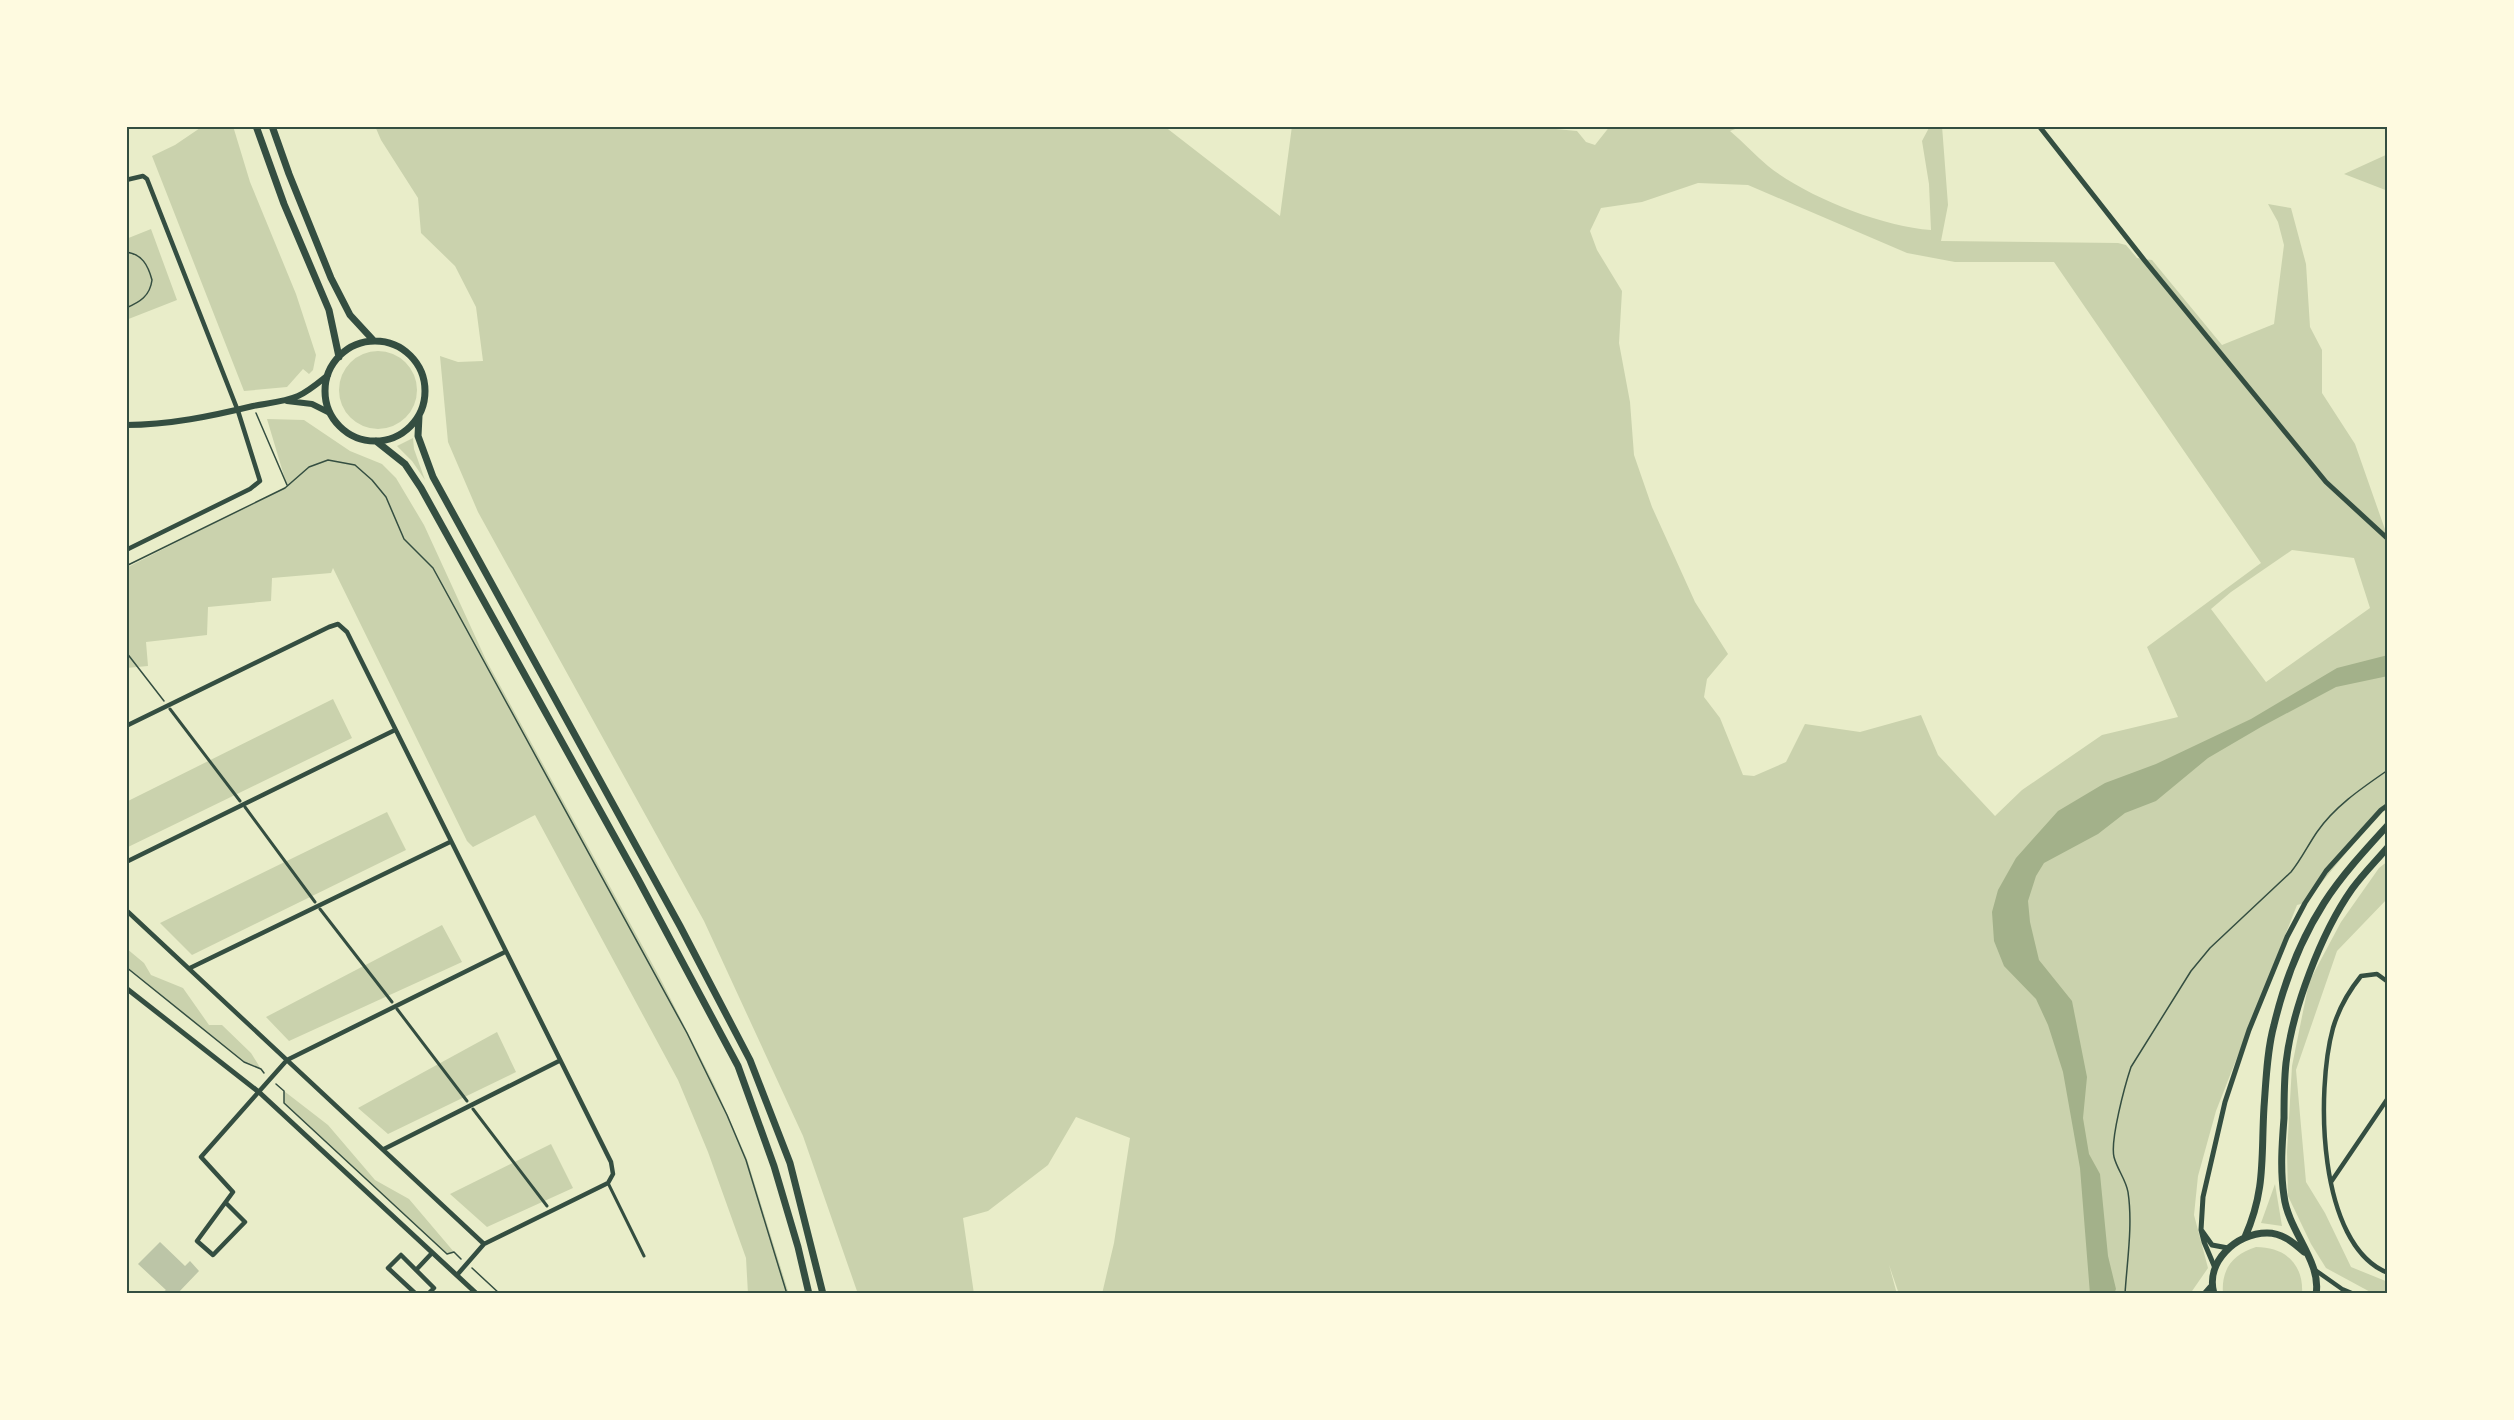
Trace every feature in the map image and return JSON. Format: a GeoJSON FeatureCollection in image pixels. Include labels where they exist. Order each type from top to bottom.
{"type":"FeatureCollection","features":[{"type":"Feature","properties":{"kind":"highway"},"geometry":{"type":"LineString","coordinates":[[256,126],[284,204],[329,310],[339,357]]}},
{"type":"Feature","properties":{"kind":"highway"},"geometry":{"type":"LineString","coordinates":[[272,126],[331,278],[350,315],[374,342]]}},
{"type":"Feature","properties":{"kind":"highway"},"geometry":{"type":"LineString","coordinates":[[419,416],[408,429],[393,438],[376,441],[362,440],[349,434],[338,425],[330,413],[325,388],[328,375],[339,357],[361,344],[374,342],[388,343],[402,350],[413,359],[421,372],[425,387],[424,402],[419,416],[418,436],[433,477],[680,926],[750,1060],[790,1164],[823,1294]]}},
{"type":"Feature","properties":{"kind":"highway"},"geometry":{"type":"LineString","coordinates":[[376,441],[405,464],[421,488],[638,879],[738,1066],[774,1166],[809,1294]]}},
{"type":"Feature","properties":{"kind":"highway"},"geometry":{"type":"LineString","coordinates":[[2245,1237],[2256,1213],[2260,1188],[2264,1106],[2273,1026],[2296,958],[2324,903],[2361,855],[2388,825]]}},
{"type":"Feature","properties":{"kind":"highway"},"geometry":{"type":"LineString","coordinates":[[2316,1294],[2315,1270],[2289,1221],[2284,1197],[2281,1166],[2286,1063],[2293,1028],[2312,966],[2352,890],[2388,847]]}},
{"type":"Feature","properties":{"kind":"highway"},"geometry":{"type":"LineString","coordinates":[[2205,1294],[2213,1290],[2215,1268],[2228,1248],[2245,1237],[2267,1233],[2279,1235],[2291,1240],[2307,1255]]}},
{"type":"Feature","properties":{"kind":"main road"},"geometry":{"type":"LineString","coordinates":[[126,424],[160,423],[238,411],[280,401],[312,388],[328,375]]}},
{"type":"Feature","properties":{"kind":"main road"},"geometry":{"type":"LineString","coordinates":[[280,401],[312,405],[330,413]]}},
{"type":"Feature","properties":{"kind":"street"},"geometry":{"type":"LineString","coordinates":[[2039,126],[2145,261],[2326,482],[2388,539]]}},
{"type":"Feature","properties":{"kind":"street"},"geometry":{"type":"LineString","coordinates":[[126,180],[143,176],[147,179],[238,411],[261,481],[250,489],[126,550]]}},
{"type":"Feature","properties":{"kind":"street"},"geometry":{"type":"LineString","coordinates":[[126,726],[338,624],[347,632],[611,1162],[613,1174],[608,1183],[484,1244],[457,1275]]}},
{"type":"Feature","properties":{"kind":"street"},"geometry":{"type":"LineString","coordinates":[[170,709],[240,801]]}},
{"type":"Feature","properties":{"kind":"street"},"geometry":{"type":"LineString","coordinates":[[126,862],[395,730]]}},
{"type":"Feature","properties":{"kind":"street"},"geometry":{"type":"LineString","coordinates":[[2215,1268],[2201,1230],[2203,1197],[2225,1102],[2249,1030],[2287,937],[2305,903],[2326,872],[2388,805]]}},
{"type":"Feature","properties":{"kind":"street"},"geometry":{"type":"LineString","coordinates":[[244,807],[315,902]]}},
{"type":"Feature","properties":{"kind":"street"},"geometry":{"type":"LineString","coordinates":[[190,968],[450,842]]}},
{"type":"Feature","properties":{"kind":"street"},"geometry":{"type":"LineString","coordinates":[[320,909],[392,1002]]}},
{"type":"Feature","properties":{"kind":"street"},"geometry":{"type":"LineString","coordinates":[[126,910],[484,1244]]}},
{"type":"Feature","properties":{"kind":"street"},"geometry":{"type":"LineString","coordinates":[[226,1203],[245,1222],[213,1255],[197,1241],[233,1192],[201,1157],[287,1060],[505,952]]}},
{"type":"Feature","properties":{"kind":"street"},"geometry":{"type":"LineString","coordinates":[[2388,982],[2377,974],[2361,976],[2346,995],[2334,1026],[2327,1054],[2324,1135],[2331,1182],[2349,1240],[2364,1258],[2379,1270],[2388,1273]]}},
{"type":"Feature","properties":{"kind":"street"},"geometry":{"type":"LineString","coordinates":[[126,988],[260,1093],[477,1294]]}},
{"type":"Feature","properties":{"kind":"street"},"geometry":{"type":"LineString","coordinates":[[397,1009],[467,1101]]}},
{"type":"Feature","properties":{"kind":"street"},"geometry":{"type":"LineString","coordinates":[[384,1149],[559,1061]]}},
{"type":"Feature","properties":{"kind":"street"},"geometry":{"type":"LineString","coordinates":[[2331,1182],[2388,1098]]}},
{"type":"Feature","properties":{"kind":"street"},"geometry":{"type":"LineString","coordinates":[[472,1109],[547,1206]]}},
{"type":"Feature","properties":{"kind":"street"},"geometry":{"type":"LineString","coordinates":[[608,1183],[644,1256]]}},
{"type":"Feature","properties":{"kind":"street"},"geometry":{"type":"LineString","coordinates":[[2201,1230],[2212,1245],[2228,1248]]}},
{"type":"Feature","properties":{"kind":"street"},"geometry":{"type":"LineString","coordinates":[[416,1270],[432,1253]]}},
{"type":"Feature","properties":{"kind":"street"},"geometry":{"type":"LineString","coordinates":[[416,1294],[388,1268],[401,1255],[434,1288],[428,1294]]}},
{"type":"Feature","properties":{"kind":"street"},"geometry":{"type":"LineString","coordinates":[[2315,1270],[2342,1290],[2354,1294]]}},
{"type":"Feature","properties":{"kind":"path"},"geometry":{"type":"LineString","coordinates":[[126,252],[139,255],[152,280],[140,303],[126,308]]}},
{"type":"Feature","properties":{"kind":"path"},"geometry":{"type":"LineString","coordinates":[[255,406],[266,440],[287,486]]}},
{"type":"Feature","properties":{"kind":"path"},"geometry":{"type":"LineString","coordinates":[[126,566],[287,486],[309,467],[323,461],[339,461],[355,465],[380,488],[393,510],[404,539],[433,568],[687,1033],[746,1160],[787,1294]]}},
{"type":"Feature","properties":{"kind":"path"},"geometry":{"type":"LineString","coordinates":[[126,652],[164,702]]}},
{"type":"Feature","properties":{"kind":"path"},"geometry":{"type":"LineString","coordinates":[[2125,1294],[2129,1248],[2127,1190],[2114,1156],[2126,1083],[2135,1059],[2191,971],[2210,948],[2291,872],[2302,859],[2317,832],[2343,804],[2388,770]]}},
{"type":"Feature","properties":{"kind":"path"},"geometry":{"type":"LineString","coordinates":[[126,967],[244,1062],[261,1069],[265,1074]]}},
{"type":"Feature","properties":{"kind":"path"},"geometry":{"type":"LineString","coordinates":[[274,1082],[284,1091],[284,1103],[447,1254],[454,1252],[462,1260]]}},
{"type":"Feature","properties":{"kind":"path"},"geometry":{"type":"LineString","coordinates":[[471,1268],[500,1294]]}},
{"type":"Feature","properties":{"kind":"shaded area"},"geometry":{"type":"Polygon","coordinates":[[[203,126],[233,126],[250,182],[296,294],[316,355],[313,370],[309,374],[303,369],[287,387],[244,391],[152,156],[175,145],[203,126]]]}},
{"type":"Feature","properties":{"kind":"shaded area"},"geometry":{"type":"Polygon","coordinates":[[[375,126],[1164,126],[1280,216],[1292,126],[1523,126],[1577,131],[1586,142],[1595,145],[1610,126],[1743,126],[1730,131],[1768,166],[1803,189],[1868,216],[1890,223],[1931,230],[1929,184],[1922,141],[1930,126],[1942,126],[1948,205],[1941,241],[2118,243],[2126,245],[2137,258],[2152,260],[2222,345],[2274,324],[2284,245],[2278,222],[2268,204],[2291,208],[2306,264],[2310,327],[2322,350],[2322,393],[2355,444],[2388,538],[2388,806],[2381,810],[2305,903],[2297,905],[2216,1111],[2198,1176],[2194,1215],[2208,1268],[2190,1294],[1899,1294],[1889,1265],[1897,1294],[1102,1294],[1114,1243],[1130,1138],[1076,1117],[1048,1165],[988,1211],[963,1218],[974,1294],[858,1294],[803,1136],[704,921],[478,512],[448,442],[440,356],[458,362],[483,361],[476,307],[455,266],[421,233],[418,198],[381,140],[375,126]],[[1698,183],[1642,202],[1601,208],[1590,231],[1597,250],[1622,291],[1619,343],[1630,402],[1634,455],[1652,507],[1695,602],[1728,654],[1707,679],[1704,697],[1720,718],[1743,775],[1754,776],[1786,762],[1805,724],[1860,732],[1921,715],[1938,755],[1995,816],[2022,790],[2102,735],[2178,717],[2147,647],[2261,563],[2054,262],[1955,262],[1907,253],[1748,185],[1698,183]],[[2292,550],[2231,592],[2211,609],[2266,682],[2370,608],[2354,558],[2292,550]]]}},
{"type":"Feature","properties":{"kind":"shaded area"},"geometry":{"type":"Polygon","coordinates":[[[2388,154],[2388,191],[2344,174],[2388,154]]]}},
{"type":"Feature","properties":{"kind":"shaded area"},"geometry":{"type":"Polygon","coordinates":[[[151,229],[177,300],[126,320],[126,239],[151,229]]]}},
{"type":"Feature","properties":{"kind":"shaded area"},"geometry":{"type":"Polygon","coordinates":[[[378,351],[393,354],[405,363],[414,375],[417,390],[414,405],[405,417],[393,426],[378,429],[363,426],[351,417],[342,405],[339,390],[342,375],[351,363],[363,354],[378,351]]]}},
{"type":"Feature","properties":{"kind":"shaded area"},"geometry":{"type":"Polygon","coordinates":[[[267,419],[304,420],[350,451],[382,464],[396,478],[424,525],[486,660],[660,978],[714,1084],[747,1159],[789,1294],[748,1294],[746,1258],[708,1152],[678,1080],[535,815],[473,847],[467,841],[333,568],[331,573],[272,578],[271,601],[208,607],[207,635],[146,642],[148,666],[126,668],[126,568],[287,486],[267,419]]]}},
{"type":"Feature","properties":{"kind":"shaded area"},"geometry":{"type":"Polygon","coordinates":[[[413,438],[414,449],[425,480],[412,461],[397,446],[413,438]]]}},
{"type":"Feature","properties":{"kind":"shaded area"},"geometry":{"type":"Polygon","coordinates":[[[2388,655],[2388,676],[2336,687],[2261,727],[2208,758],[2156,801],[2125,813],[2098,834],[2044,863],[2036,876],[2028,901],[2030,922],[2039,960],[2072,1001],[2087,1077],[2083,1118],[2089,1154],[2100,1174],[2108,1256],[2116,1289],[2114,1294],[2090,1294],[2080,1168],[2063,1072],[2048,1025],[2036,999],[2004,966],[1994,941],[1992,912],[1998,890],[2016,858],[2058,811],[2105,783],[2156,764],[2251,719],[2337,668],[2388,655]]]}},
{"type":"Feature","properties":{"kind":"shaded area"},"geometry":{"type":"Polygon","coordinates":[[[333,699],[352,738],[126,848],[126,802],[333,699]]]}},
{"type":"Feature","properties":{"kind":"shaded area"},"geometry":{"type":"Polygon","coordinates":[[[387,812],[406,850],[192,955],[160,923],[387,812]]]}},
{"type":"Feature","properties":{"kind":"shaded area"},"geometry":{"type":"Polygon","coordinates":[[[2388,861],[2388,898],[2337,951],[2296,1070],[2306,1182],[2325,1213],[2351,1267],[2388,1282],[2388,1294],[2374,1294],[2326,1268],[2311,1244],[2288,1196],[2287,1152],[2292,1066],[2309,982],[2341,922],[2379,868],[2388,861]]]}},
{"type":"Feature","properties":{"kind":"shaded area"},"geometry":{"type":"Polygon","coordinates":[[[442,925],[462,962],[289,1041],[266,1017],[442,925]]]}},
{"type":"Feature","properties":{"kind":"shaded area"},"geometry":{"type":"Polygon","coordinates":[[[126,948],[144,963],[151,975],[183,988],[209,1025],[222,1025],[251,1053],[261,1069],[244,1062],[126,967],[126,948]]]}},
{"type":"Feature","properties":{"kind":"shaded area"},"geometry":{"type":"Polygon","coordinates":[[[497,1032],[516,1072],[388,1134],[358,1108],[497,1032]]]}},
{"type":"Feature","properties":{"kind":"shaded area"},"geometry":{"type":"Polygon","coordinates":[[[284,1091],[328,1125],[375,1180],[409,1199],[454,1252],[447,1254],[284,1103],[284,1091]]]}},
{"type":"Feature","properties":{"kind":"shaded area"},"geometry":{"type":"Polygon","coordinates":[[[551,1144],[573,1188],[487,1227],[450,1194],[551,1144]]]}},
{"type":"Feature","properties":{"kind":"shaded area"},"geometry":{"type":"Polygon","coordinates":[[[2275,1184],[2282,1226],[2261,1223],[2275,1184]]]}},
{"type":"Feature","properties":{"kind":"shaded area"},"geometry":{"type":"Polygon","coordinates":[[[2256,1247],[2276,1250],[2291,1259],[2300,1274],[2302,1294],[2223,1294],[2224,1277],[2230,1264],[2241,1254],[2256,1247]]]}},
{"type":"Feature","properties":{"kind":"building"},"geometry":{"type":"Polygon","coordinates":[[[160,1242],[185,1266],[190,1261],[199,1271],[177,1294],[160,1294],[166,1290],[138,1264],[160,1242]]]}}]}
